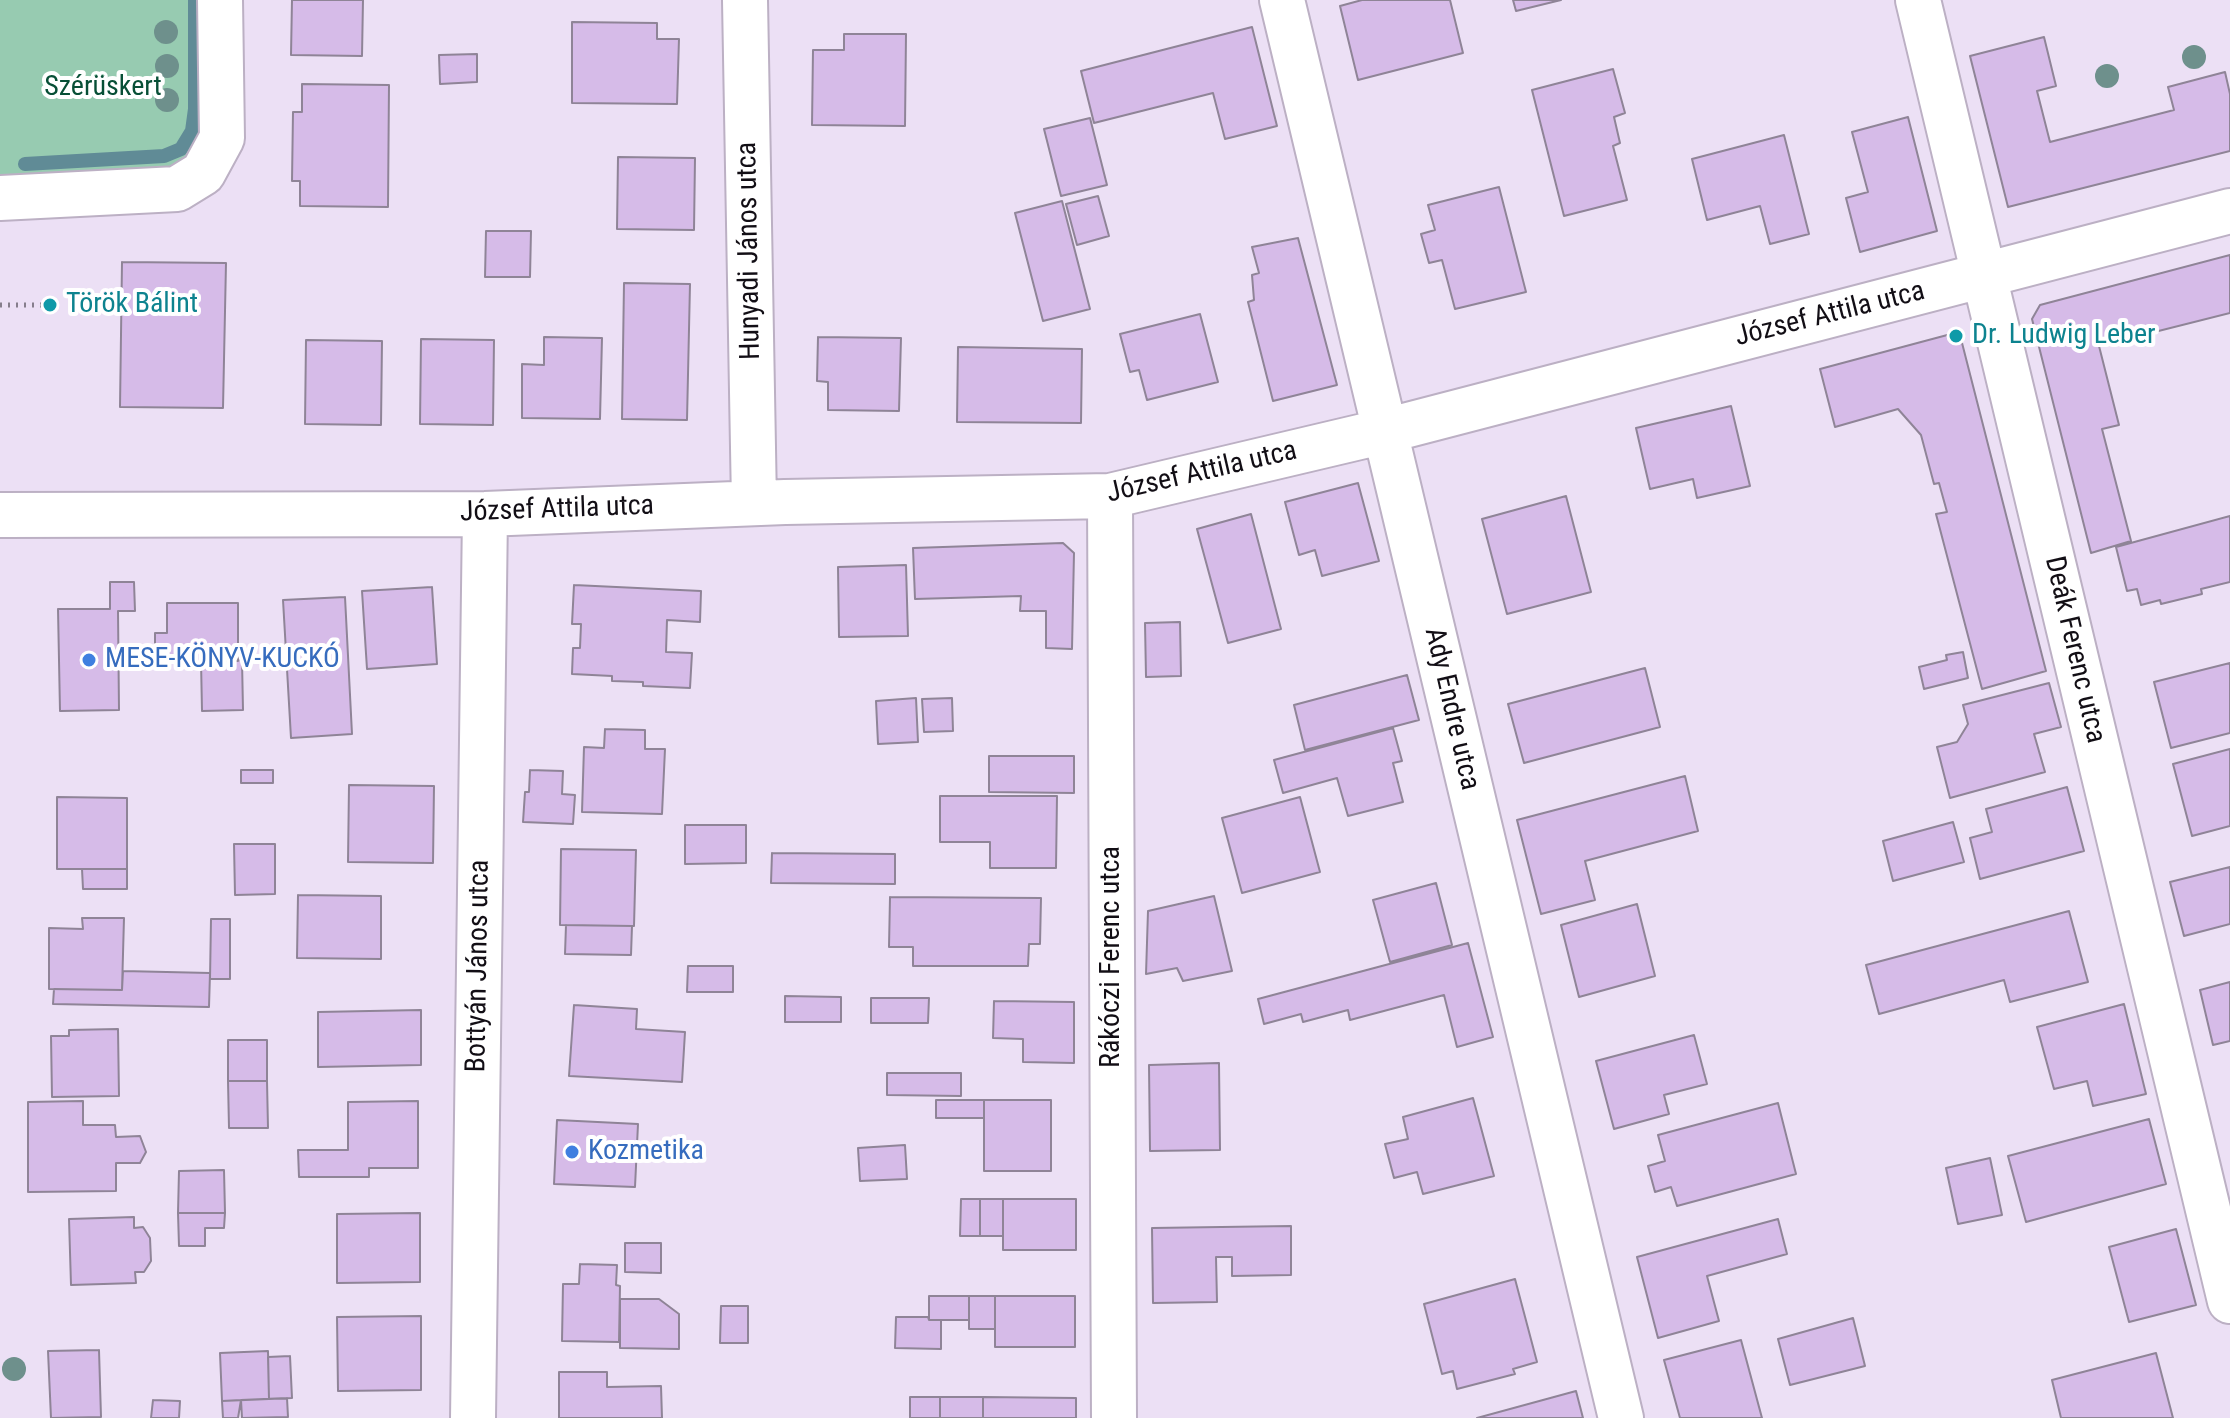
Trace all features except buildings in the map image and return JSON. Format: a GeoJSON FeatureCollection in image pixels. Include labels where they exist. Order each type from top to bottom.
{"type":"FeatureCollection","features":[{"type":"Feature","properties":{"kind":"street"},"geometry":{"type":"LineString","coordinates":[[0,198],[177,189],[203,173],[222,138],[220,0]]}},
{"type":"Feature","properties":{"kind":"street","name":"Hunyadi János utca"},"geometry":{"type":"LineString","coordinates":[[745,0],[754,503]]}},
{"type":"Feature","properties":{"kind":"street","name":"Ady Endre utca"},"geometry":{"type":"LineString","coordinates":[[1282,0],[1621,1418]]}},
{"type":"Feature","properties":{"kind":"street","name":"Deák Ferenc utca"},"geometry":{"type":"LineString","coordinates":[[1918,0],[2230,1301]]}},
{"type":"Feature","properties":{"kind":"street","name":"József Attila utca"},"geometry":{"type":"LineString","coordinates":[[0,515],[485,514],[754,503],[1110,496],[1385,431],[2230,211]]}},
{"type":"Feature","properties":{"kind":"street","name":"Rákóczi Ferenc utca"},"geometry":{"type":"LineString","coordinates":[[1110,496],[1114,1418]]}},
{"type":"Feature","properties":{"kind":"street","name":"Bottyán János utca"},"geometry":{"type":"LineString","coordinates":[[473,1418],[485,514]]}},
{"type":"Feature","properties":{"kind":"path"},"geometry":{"type":"LineString","coordinates":[[0,305],[43,305]]}},
{"type":"Feature","properties":{"kind":"green space","name":"Szérüskert"},"geometry":{"type":"Polygon","coordinates":[[[0,0],[205,0],[206,131],[190,160],[161,173],[0,176],[0,0]]]}},
{"type":"Feature","properties":{"kind":"waterway"},"geometry":{"type":"LineString","coordinates":[[25,164],[164,156],[181,149],[192,131],[195,109],[195,0]]}},
{"type":"Feature","properties":{"kind":"place","name":"Török Bálint"},"geometry":{"type":"Point","coordinates":[50,305]}},
{"type":"Feature","properties":{"kind":"place","name":"Dr. Ludwig Leber"},"geometry":{"type":"Point","coordinates":[1956,336]}},
{"type":"Feature","properties":{"kind":"place","name":"MESE-KÖNYV-KUCKÓ"},"geometry":{"type":"Point","coordinates":[89,660]}},
{"type":"Feature","properties":{"kind":"place","name":"Kozmetika"},"geometry":{"type":"Point","coordinates":[572,1152]}}]}
